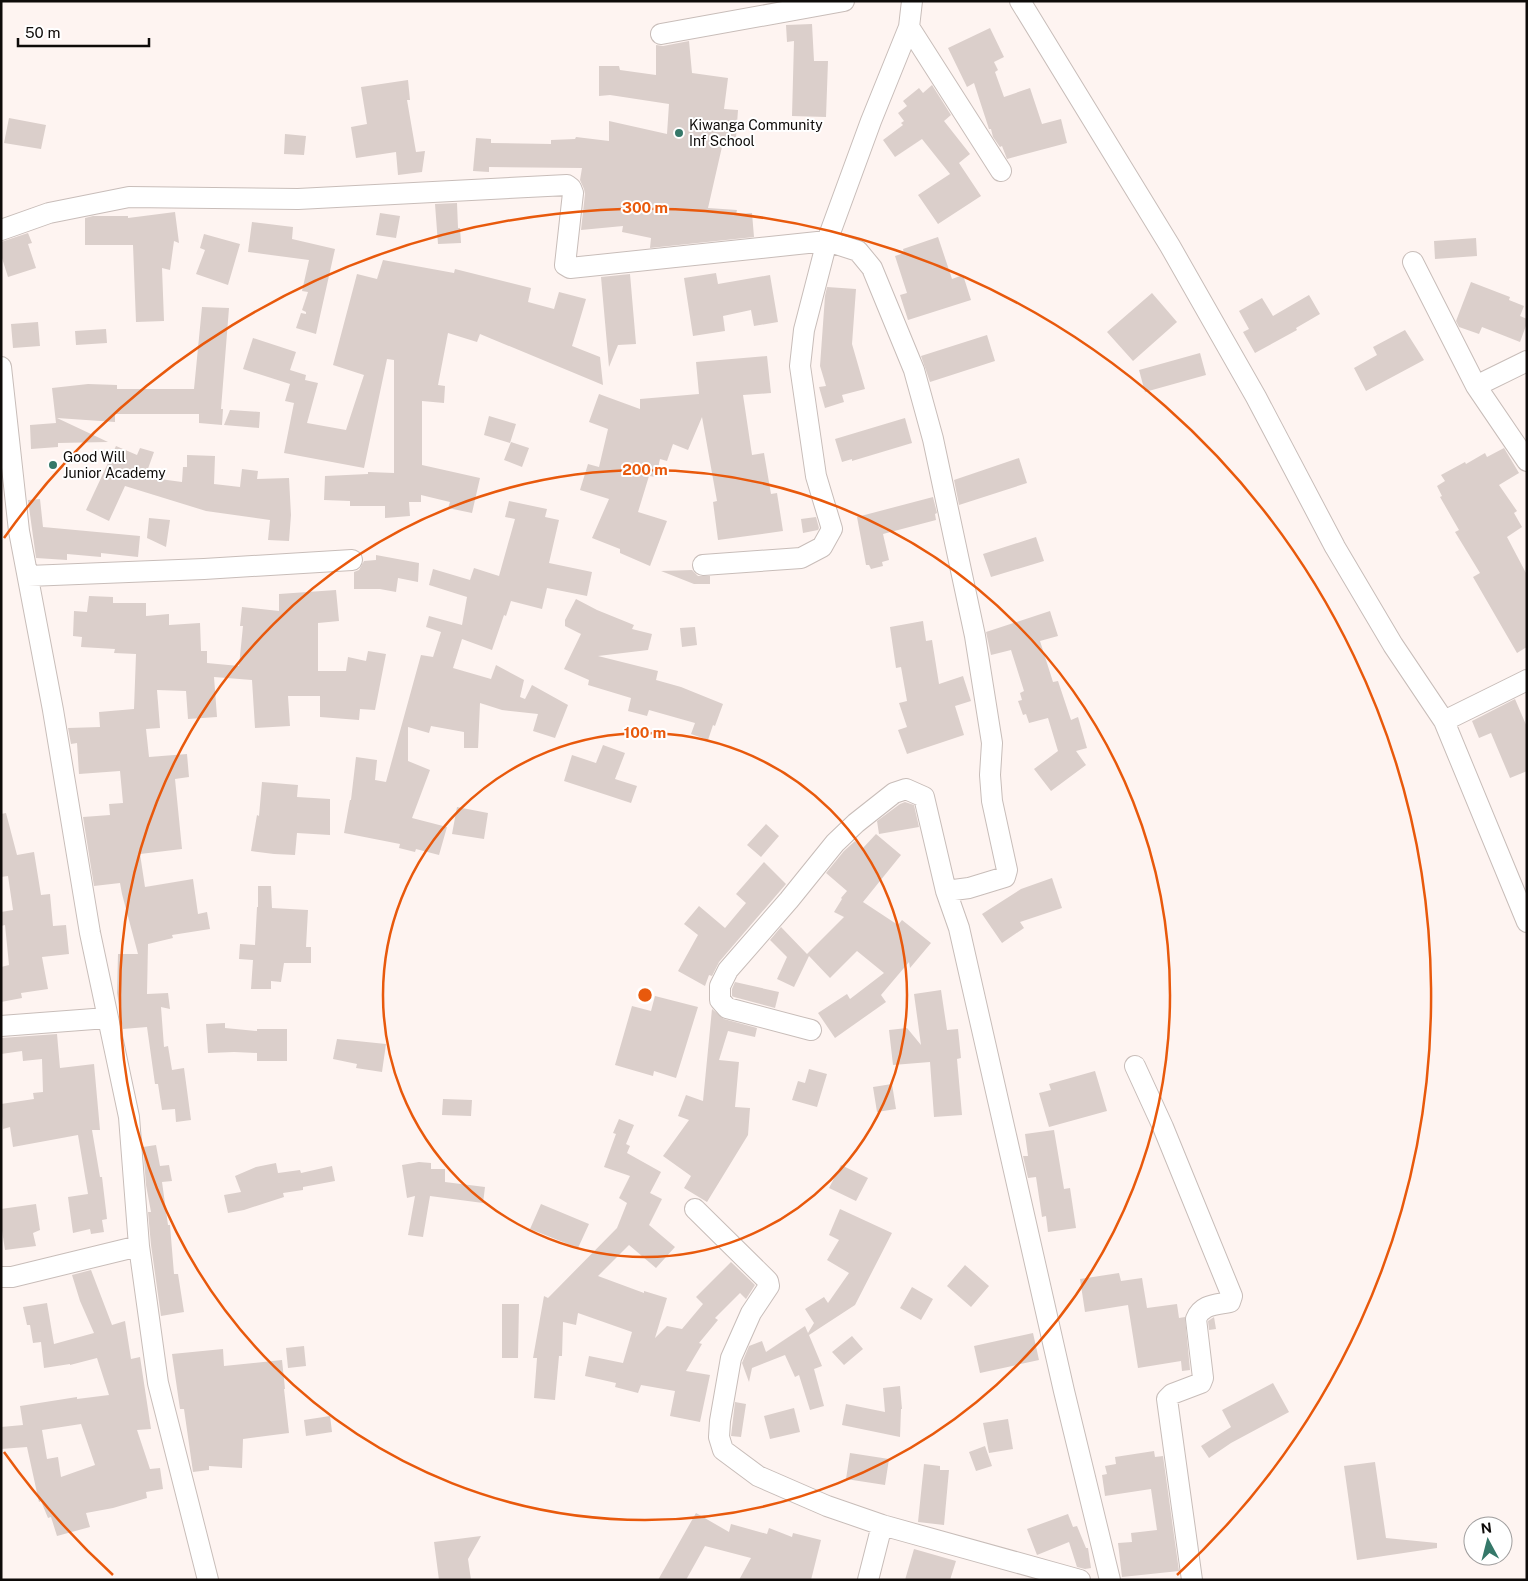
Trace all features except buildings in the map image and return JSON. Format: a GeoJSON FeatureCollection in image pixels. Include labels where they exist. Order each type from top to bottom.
{"type":"FeatureCollection","features":[{"type":"Feature","properties":{"kind":"street"},"geometry":{"type":"LineString","coordinates":[[661,34],[844,1]]}},
{"type":"Feature","properties":{"kind":"street"},"geometry":{"type":"LineString","coordinates":[[703,565],[802,558],[822,547],[832,529],[816,476],[800,366],[804,330],[827,241],[870,121],[909,27],[912,1]]}},
{"type":"Feature","properties":{"kind":"street"},"geometry":{"type":"LineString","coordinates":[[1020,1],[1170,246],[1256,397],[1335,547],[1393,645],[1444,721],[1527,922]]}},
{"type":"Feature","properties":{"kind":"street"},"geometry":{"type":"LineString","coordinates":[[909,27],[1001,171]]}},
{"type":"Feature","properties":{"kind":"street"},"geometry":{"type":"LineString","coordinates":[[1,230],[49,213],[129,197],[298,200],[567,186],[572,188],[573,193],[565,265],[570,268],[827,241],[858,251],[872,268],[914,370],[933,439],[975,636],[992,743],[990,776],[992,801],[1008,870],[1005,876],[998,880],[969,888],[946,890]]}},
{"type":"Feature","properties":{"kind":"street"},"geometry":{"type":"LineString","coordinates":[[1413,262],[1476,386],[1527,461]]}},
{"type":"Feature","properties":{"kind":"street"},"geometry":{"type":"LineString","coordinates":[[1476,386],[1527,361]]}},
{"type":"Feature","properties":{"kind":"street"},"geometry":{"type":"LineString","coordinates":[[1,367],[19,531],[53,710],[90,933],[129,1118],[139,1246],[158,1383],[208,1580]]}},
{"type":"Feature","properties":{"kind":"street"},"geometry":{"type":"LineString","coordinates":[[28,576],[204,569],[352,560]]}},
{"type":"Feature","properties":{"kind":"street"},"geometry":{"type":"LineString","coordinates":[[1444,721],[1527,680]]}},
{"type":"Feature","properties":{"kind":"street"},"geometry":{"type":"LineString","coordinates":[[811,1030],[727,1008],[720,1000],[720,986],[728,970],[789,900],[835,843],[856,823],[894,793],[906,789],[924,797],[946,890],[959,928],[1064,1391],[1110,1580]]}},
{"type":"Feature","properties":{"kind":"street"},"geometry":{"type":"LineString","coordinates":[[1,1026],[108,1018]]}},
{"type":"Feature","properties":{"kind":"street"},"geometry":{"type":"LineString","coordinates":[[1135,1066],[1163,1127],[1227,1279],[1232,1296],[1230,1302],[1207,1307],[1199,1311],[1196,1319],[1203,1378],[1201,1383],[1172,1394],[1167,1399],[1192,1580]]}},
{"type":"Feature","properties":{"kind":"street"},"geometry":{"type":"LineString","coordinates":[[695,1209],[768,1281],[769,1286],[750,1313],[731,1358],[720,1421],[719,1437],[724,1450],[758,1476],[828,1506],[882,1525],[1080,1580]]}},
{"type":"Feature","properties":{"kind":"street"},"geometry":{"type":"LineString","coordinates":[[1,1277],[19,1275],[139,1246]]}},
{"type":"Feature","properties":{"kind":"street"},"geometry":{"type":"LineString","coordinates":[[868,1580],[882,1525]]}},
{"type":"Feature","properties":{"kind":"place","name":"Kiwanga Community Inf School"},"geometry":{"type":"Point","coordinates":[679,133]}},
{"type":"Feature","properties":{"kind":"place","name":"Good Will Junior Academy"},"geometry":{"type":"Point","coordinates":[53,465]}}]}
